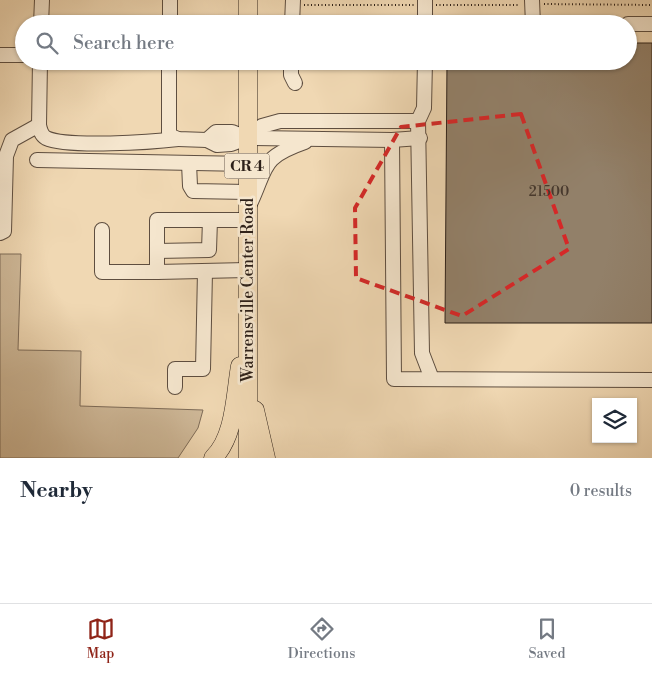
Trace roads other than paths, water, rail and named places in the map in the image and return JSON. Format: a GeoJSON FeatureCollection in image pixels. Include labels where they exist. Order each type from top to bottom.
{"type":"FeatureCollection","features":[{"type":"Feature","properties":{"kind":"main road"},"geometry":{"type":"LineString","coordinates":[[248,0],[248,15]]}},
{"type":"Feature","properties":{"kind":"main road","name":"Warrensville Center Road"},"geometry":{"type":"LineString","coordinates":[[248,70],[248,458]]}},
{"type":"Feature","properties":{"kind":"main road"},"geometry":{"type":"LineString","coordinates":[[213,458],[221,449],[228,431],[248,326]]}},
{"type":"Feature","properties":{"kind":"main road"},"geometry":{"type":"LineString","coordinates":[[248,380],[266,458]]}},
{"type":"Feature","properties":{"kind":"lane"},"geometry":{"type":"LineString","coordinates":[[41,15],[42,0]]}},
{"type":"Feature","properties":{"kind":"lane"},"geometry":{"type":"LineString","coordinates":[[170,0],[170,15]]}},
{"type":"Feature","properties":{"kind":"lane"},"geometry":{"type":"LineString","coordinates":[[294,15],[296,2]]}},
{"type":"Feature","properties":{"kind":"lane"},"geometry":{"type":"LineString","coordinates":[[637,24],[652,24]]}},
{"type":"Feature","properties":{"kind":"lane"},"geometry":{"type":"LineString","coordinates":[[0,55],[15,55]]}},
{"type":"Feature","properties":{"kind":"lane"},"geometry":{"type":"LineString","coordinates":[[40,70],[39,125],[42,134],[46,138],[66,142],[147,143],[178,139],[207,140],[217,145],[231,144],[248,138],[392,140],[420,138]]}},
{"type":"Feature","properties":{"kind":"lane"},"geometry":{"type":"LineString","coordinates":[[169,70],[169,133],[178,139]]}},
{"type":"Feature","properties":{"kind":"lane"},"geometry":{"type":"LineString","coordinates":[[291,70],[291,75],[295,84]]}},
{"type":"Feature","properties":{"kind":"lane"},"geometry":{"type":"LineString","coordinates":[[425,70],[424,108],[418,121],[420,138],[422,353],[432,379]]}},
{"type":"Feature","properties":{"kind":"lane"},"geometry":{"type":"LineString","coordinates":[[248,138],[262,126],[280,121],[418,121]]}},
{"type":"Feature","properties":{"kind":"lane"},"geometry":{"type":"LineString","coordinates":[[0,233],[4,231],[6,156],[12,140],[39,125]]}},
{"type":"Feature","properties":{"kind":"lane"},"geometry":{"type":"LineString","coordinates":[[157,272],[157,220],[210,220],[248,207],[260,184],[264,166],[276,153],[314,139]]}},
{"type":"Feature","properties":{"kind":"lane"},"geometry":{"type":"LineString","coordinates":[[392,140],[394,379],[652,380]]}},
{"type":"Feature","properties":{"kind":"lane"},"geometry":{"type":"LineString","coordinates":[[37,160],[248,164]]}},
{"type":"Feature","properties":{"kind":"lane"},"geometry":{"type":"LineString","coordinates":[[189,163],[190,186],[193,192],[248,207]]}},
{"type":"Feature","properties":{"kind":"lane"},"geometry":{"type":"LineString","coordinates":[[157,251],[210,250],[210,220]]}},
{"type":"Feature","properties":{"kind":"lane"},"geometry":{"type":"LineString","coordinates":[[102,230],[102,272],[248,270]]}},
{"type":"Feature","properties":{"kind":"lane"},"geometry":{"type":"LineString","coordinates":[[175,387],[175,369],[203,369],[205,271]]}}]}
